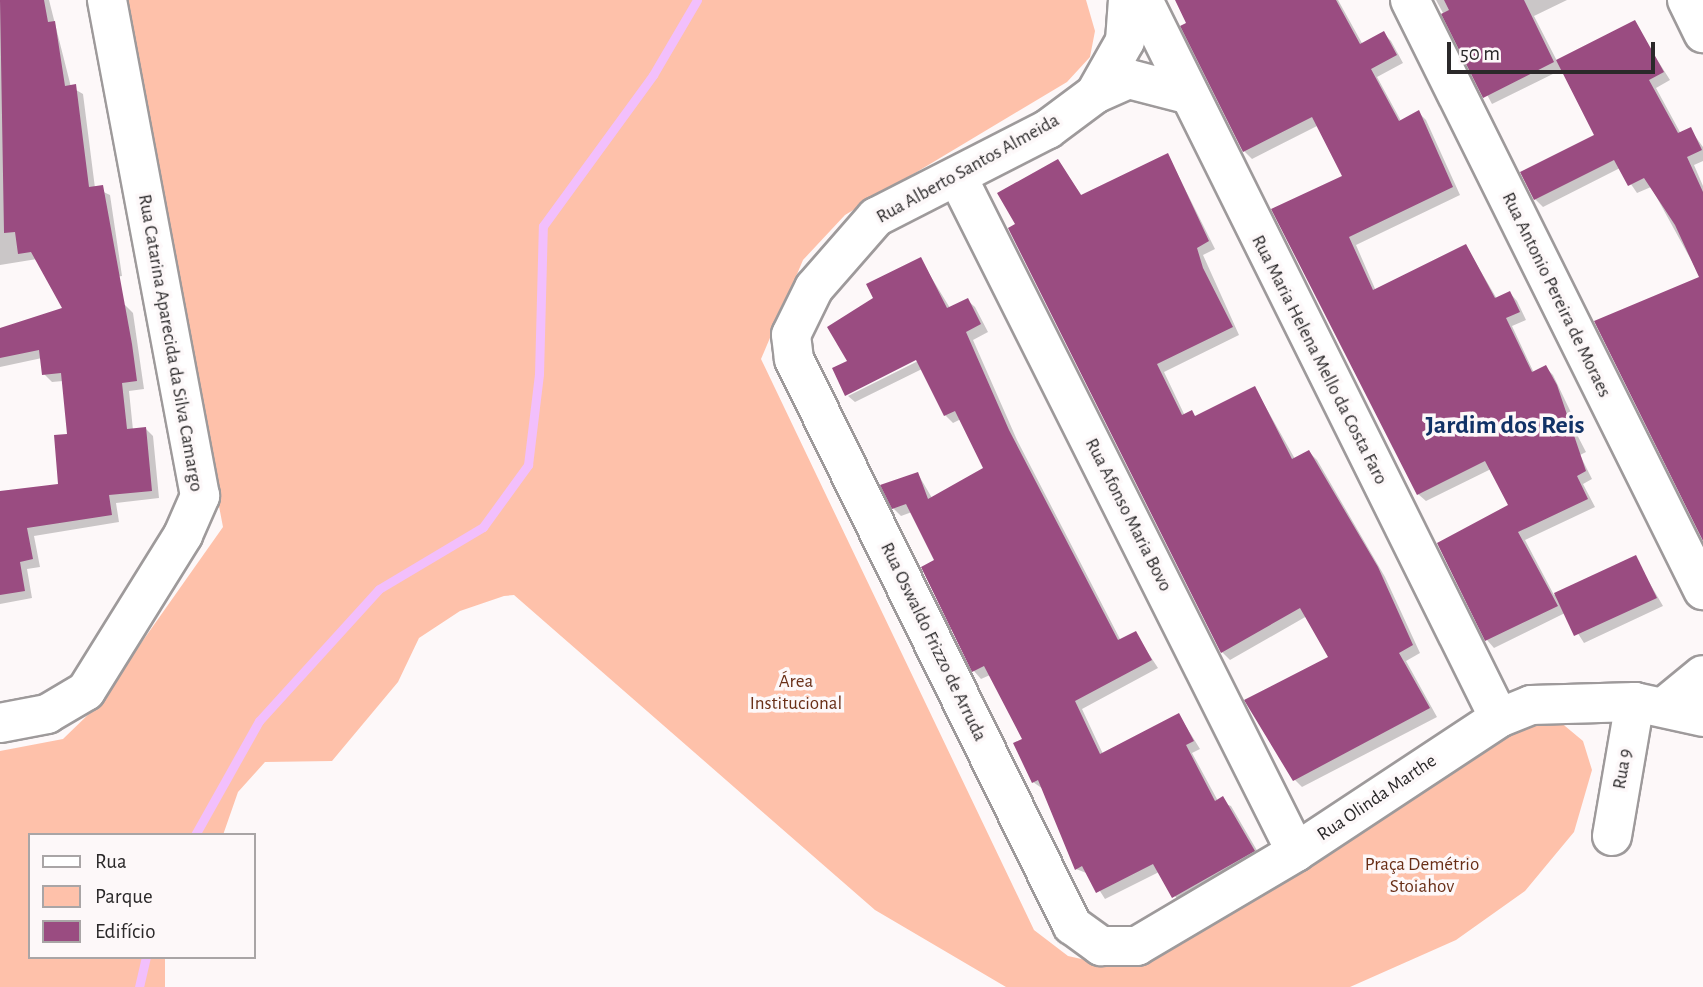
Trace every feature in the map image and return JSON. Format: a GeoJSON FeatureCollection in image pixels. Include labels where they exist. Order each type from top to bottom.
{"type":"FeatureCollection","features":[{"type":"Feature","properties":{"kind":"street","name":"Rua Catarina Aparecida da Silva Camargo"},"geometry":{"type":"LineString","coordinates":[[0,723],[47,714],[86,691],[183,535],[200,496],[107,0]]}},
{"type":"Feature","properties":{"kind":"street","name":"Rua Alberto Santos Almeida"},"geometry":{"type":"LineString","coordinates":[[1095,94],[1125,41],[1128,0]]}},
{"type":"Feature","properties":{"kind":"street","name":"Rua Maria Helena Mello da Costa Faro"},"geometry":{"type":"LineString","coordinates":[[1143,0],[1186,94],[1499,718]]}},
{"type":"Feature","properties":{"kind":"street","name":"Rua Antonio Pereira de Moraes"},"geometry":{"type":"LineString","coordinates":[[1410,0],[1703,590]]}},
{"type":"Feature","properties":{"kind":"street"},"geometry":{"type":"LineString","coordinates":[[1687,0],[1703,33]]}},
{"type":"Feature","properties":{"kind":"street","name":"Rua Alberto Santos Almeida"},"geometry":{"type":"LineString","coordinates":[[794,359],[791,335],[844,247],[876,217],[958,178],[1048,129],[1095,94],[1129,79],[1186,94]]}},
{"type":"Feature","properties":{"kind":"street","name":"Rua Afonso Maria Bovo"},"geometry":{"type":"LineString","coordinates":[[958,178],[1296,852]]}},
{"type":"Feature","properties":{"kind":"street","name":"Rua Oswaldo Frizzo de Arruda"},"geometry":{"type":"LineString","coordinates":[[794,359],[1072,925]]}},
{"type":"Feature","properties":{"kind":"street"},"geometry":{"type":"LineString","coordinates":[[1649,705],[1703,675]]}},
{"type":"Feature","properties":{"kind":"street","name":"Rua Olinda Marthe"},"geometry":{"type":"LineString","coordinates":[[1072,925],[1101,946],[1137,946],[1296,852],[1499,718],[1531,705],[1649,705],[1703,717]]}},
{"type":"Feature","properties":{"kind":"street","name":"Rua 9"},"geometry":{"type":"LineString","coordinates":[[1612,836],[1649,705]]}},
{"type":"Feature","properties":{"kind":"green space"},"geometry":{"type":"Polygon","coordinates":[[[122,0],[1086,0],[1095,31],[1090,57],[1067,82],[845,215],[803,260],[761,359],[1034,930],[1068,956],[1117,967],[1177,939],[1524,725],[1559,721],[1583,741],[1592,770],[1574,832],[1525,891],[1456,940],[1350,987],[1006,987],[875,910],[514,595],[504,596],[460,611],[419,638],[398,682],[332,761],[265,762],[238,792],[224,833],[28,833],[28,959],[165,959],[165,987],[0,987],[0,751],[63,739],[96,707],[223,527],[122,0]]]}},
{"type":"Feature","properties":{"kind":"building"},"geometry":{"type":"Polygon","coordinates":[[[0,0],[44,0],[48,22],[55,21],[65,86],[76,84],[89,187],[103,185],[132,344],[137,381],[122,383],[127,429],[146,427],[152,491],[109,495],[112,515],[27,528],[33,559],[20,562],[25,591],[0,595],[0,491],[58,484],[54,435],[67,434],[61,373],[42,375],[39,350],[0,358],[0,328],[62,308],[31,252],[18,254],[15,232],[4,233],[0,0]]]}},
{"type":"Feature","properties":{"kind":"building"},"geometry":{"type":"Polygon","coordinates":[[[1175,0],[1336,0],[1360,44],[1384,31],[1397,55],[1371,69],[1399,121],[1419,110],[1453,187],[1349,237],[1373,290],[1466,244],[1495,298],[1510,291],[1520,312],[1506,318],[1532,372],[1546,365],[1557,385],[1586,471],[1577,476],[1588,499],[1518,532],[1558,606],[1485,641],[1437,543],[1508,505],[1485,461],[1417,495],[1271,209],[1342,176],[1312,117],[1243,152],[1180,26],[1186,23],[1175,0]]]}},
{"type":"Feature","properties":{"kind":"building"},"geometry":{"type":"Polygon","coordinates":[[[1444,0],[1524,0],[1554,62],[1483,98],[1441,14],[1449,10],[1444,0]]]}},
{"type":"Feature","properties":{"kind":"building"},"geometry":{"type":"Polygon","coordinates":[[[1635,20],[1664,72],[1649,80],[1678,133],[1691,127],[1702,150],[1687,157],[1703,192],[1703,541],[1594,321],[1699,277],[1675,225],[1644,178],[1628,186],[1614,160],[1534,200],[1520,172],[1594,135],[1556,60],[1635,20]]]}},
{"type":"Feature","properties":{"kind":"building"},"geometry":{"type":"Polygon","coordinates":[[[1168,153],[1209,241],[1197,248],[1203,268],[1233,327],[1157,364],[1182,415],[1192,410],[1195,416],[1255,386],[1292,459],[1309,450],[1378,567],[1413,645],[1399,653],[1430,708],[1293,781],[1244,700],[1328,657],[1300,608],[1221,653],[1008,228],[1015,224],[997,193],[1058,159],[1081,195],[1168,153]]]}},
{"type":"Feature","properties":{"kind":"building"},"geometry":{"type":"Polygon","coordinates":[[[921,257],[947,308],[968,298],[981,324],[966,332],[1009,430],[1118,640],[1136,631],[1152,660],[1075,701],[1100,754],[1179,713],[1194,741],[1186,745],[1215,801],[1223,796],[1255,851],[1172,898],[1153,864],[1096,893],[1082,866],[1075,870],[1038,780],[1032,783],[1013,743],[1022,739],[984,666],[972,672],[921,567],[934,560],[906,504],[892,509],[880,485],[918,472],[928,499],[983,468],[955,411],[944,416],[916,360],[845,396],[832,368],[847,361],[827,327],[873,298],[866,284],[921,257]]]}},
{"type":"Feature","properties":{"kind":"building"},"geometry":{"type":"Polygon","coordinates":[[[1636,555],[1657,598],[1574,636],[1554,593],[1636,555]]]}},
{"type":"Feature","properties":{"kind":"waterway"},"geometry":{"type":"LineString","coordinates":[[196,833],[259,721],[379,589],[483,527],[528,465],[539,374],[543,226],[653,75],[697,0]]}},
{"type":"Feature","properties":{"kind":"waterway"},"geometry":{"type":"LineString","coordinates":[[139,987],[146,959]]}},
{"type":"Feature","properties":{"kind":"district","name":"Jardim dos Reis"},"geometry":{"type":"Point","coordinates":[1505,426]}},
{"type":"Feature","properties":{"kind":"park label","name":"Área Institucional"},"geometry":{"type":"Point","coordinates":[796,693]}},
{"type":"Feature","properties":{"kind":"park label","name":"Praça Demétrio Stoiahov"},"geometry":{"type":"Point","coordinates":[1422,876]}}]}
